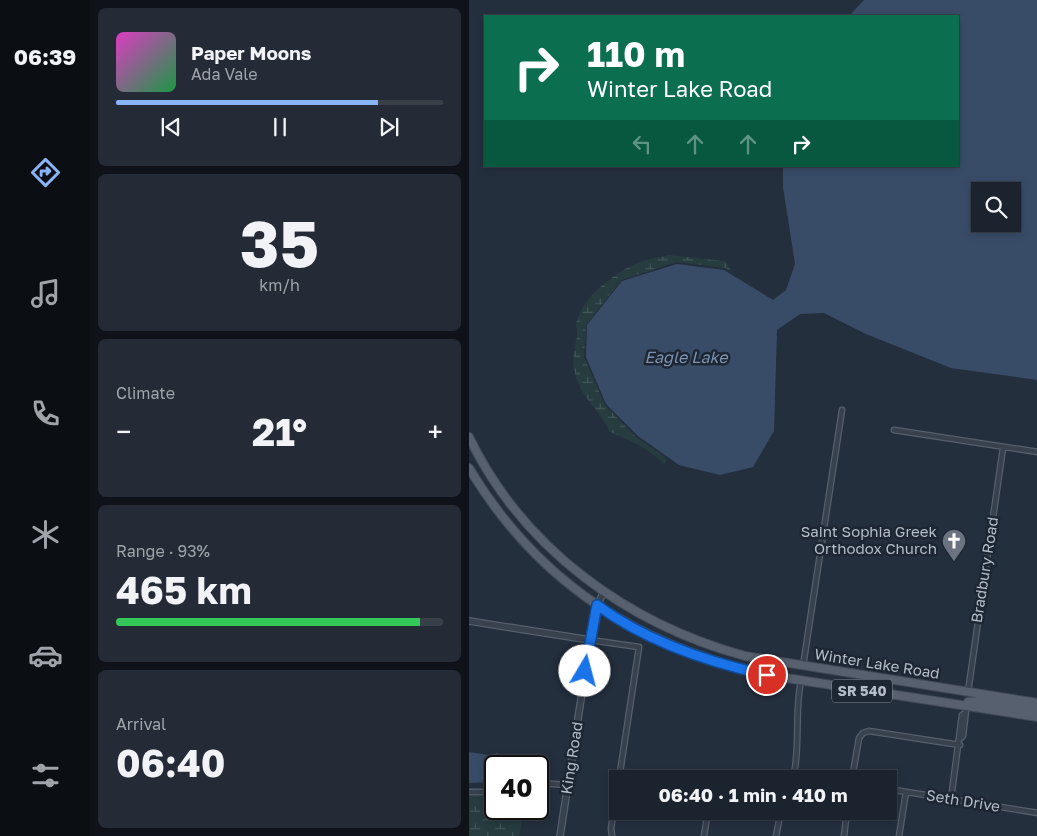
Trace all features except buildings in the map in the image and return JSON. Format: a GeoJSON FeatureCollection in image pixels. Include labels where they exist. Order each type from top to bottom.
{"type":"FeatureCollection","features":[{"type":"Feature","properties":{"kind":"main road","name":"Winter Lake Road"},"geometry":{"type":"LineString","coordinates":[[469,437],[494,480],[524,519],[567,563],[604,592],[644,618],[694,640],[745,656],[803,667],[1037,703]]}},
{"type":"Feature","properties":{"kind":"main road","name":"Winter Lake Road"},"geometry":{"type":"LineString","coordinates":[[469,468],[493,504],[527,545],[560,577],[629,626],[699,657],[724,666],[801,681],[966,709],[1037,717]]}},
{"type":"Feature","properties":{"kind":"main road"},"geometry":{"type":"LineString","coordinates":[[818,684],[858,687],[865,683],[867,677]]}},
{"type":"Feature","properties":{"kind":"main road"},"geometry":{"type":"LineString","coordinates":[[906,698],[918,694],[958,700],[966,698],[968,692]]}},
{"type":"Feature","properties":{"kind":"main road"},"geometry":{"type":"LineString","coordinates":[[966,709],[968,702],[978,702],[1037,710]]}},
{"type":"Feature","properties":{"kind":"street"},"geometry":{"type":"LineString","coordinates":[[803,667],[841,410]]}},
{"type":"Feature","properties":{"kind":"street"},"geometry":{"type":"LineString","coordinates":[[894,430],[1037,452]]}},
{"type":"Feature","properties":{"kind":"street","name":"Bradbury Road"},"geometry":{"type":"LineString","coordinates":[[968,692],[1003,448]]}},
{"type":"Feature","properties":{"kind":"street","name":"King Road"},"geometry":{"type":"LineString","coordinates":[[560,836],[590,640],[597,605],[604,592]]}},
{"type":"Feature","properties":{"kind":"street"},"geometry":{"type":"LineString","coordinates":[[469,621],[639,647],[620,770]]}},
{"type":"Feature","properties":{"kind":"street"},"geometry":{"type":"LineString","coordinates":[[794,770],[797,755],[797,706],[801,681]]}},
{"type":"Feature","properties":{"kind":"street"},"geometry":{"type":"LineString","coordinates":[[951,799],[961,738],[959,735],[962,715],[966,709]]}},
{"type":"Feature","properties":{"kind":"street"},"geometry":{"type":"LineString","coordinates":[[854,770],[859,738],[863,733],[869,731],[960,745]]}},
{"type":"Feature","properties":{"kind":"street"},"geometry":{"type":"LineString","coordinates":[[549,784],[567,785]]}},
{"type":"Feature","properties":{"kind":"street","name":"Seth Drive"},"geometry":{"type":"LineString","coordinates":[[897,791],[1037,813]]}},
{"type":"Feature","properties":{"kind":"street"},"geometry":{"type":"LineString","coordinates":[[469,792],[484,792]]}},
{"type":"Feature","properties":{"kind":"street"},"geometry":{"type":"LineString","coordinates":[[899,836],[906,792]]}},
{"type":"Feature","properties":{"kind":"street"},"geometry":{"type":"LineString","coordinates":[[612,820],[612,836]]}},
{"type":"Feature","properties":{"kind":"street"},"geometry":{"type":"LineString","coordinates":[[704,836],[707,820]]}},
{"type":"Feature","properties":{"kind":"street"},"geometry":{"type":"LineString","coordinates":[[776,836],[779,820]]}},
{"type":"Feature","properties":{"kind":"street"},"geometry":{"type":"LineString","coordinates":[[844,836],[846,820]]}},
{"type":"Feature","properties":{"kind":"green space"},"geometry":{"type":"Polygon","coordinates":[[[668,255],[725,261],[732,272],[725,268],[677,262],[621,280],[586,325],[584,357],[605,405],[636,437],[667,459],[664,464],[639,445],[610,432],[579,385],[574,372],[573,361],[577,321],[587,301],[595,292],[604,283],[625,269],[649,259],[668,255]]]}},
{"type":"Feature","properties":{"kind":"green space"},"geometry":{"type":"Polygon","coordinates":[[[469,796],[484,796],[484,820],[522,820],[519,836],[469,836],[469,796]]]}},
{"type":"Feature","properties":{"kind":"water","name":"Eagle Lake"},"geometry":{"type":"Polygon","coordinates":[[[864,0],[1037,0],[1037,380],[951,368],[866,334],[824,313],[800,314],[777,330],[774,431],[753,467],[720,475],[679,465],[638,436],[606,404],[586,357],[587,325],[622,281],[677,264],[724,270],[773,300],[786,290],[795,264],[783,187],[783,167],[959,167],[959,15],[850,15],[864,0]]]}},
{"type":"Feature","properties":{"kind":"water"},"geometry":{"type":"Polygon","coordinates":[[[469,752],[488,755],[484,755],[484,782],[469,783],[469,752]]]}},
{"type":"Feature","properties":{"kind":"place","name":"Saint Sophia Greek Orthodox Church"},"geometry":{"type":"Point","coordinates":[954,562]}},
{"type":"Feature","properties":{"kind":"route"},"geometry":{"type":"LineString","coordinates":[[585,671],[597,605],[629,626],[659,641],[724,666],[767,675]]}}]}
